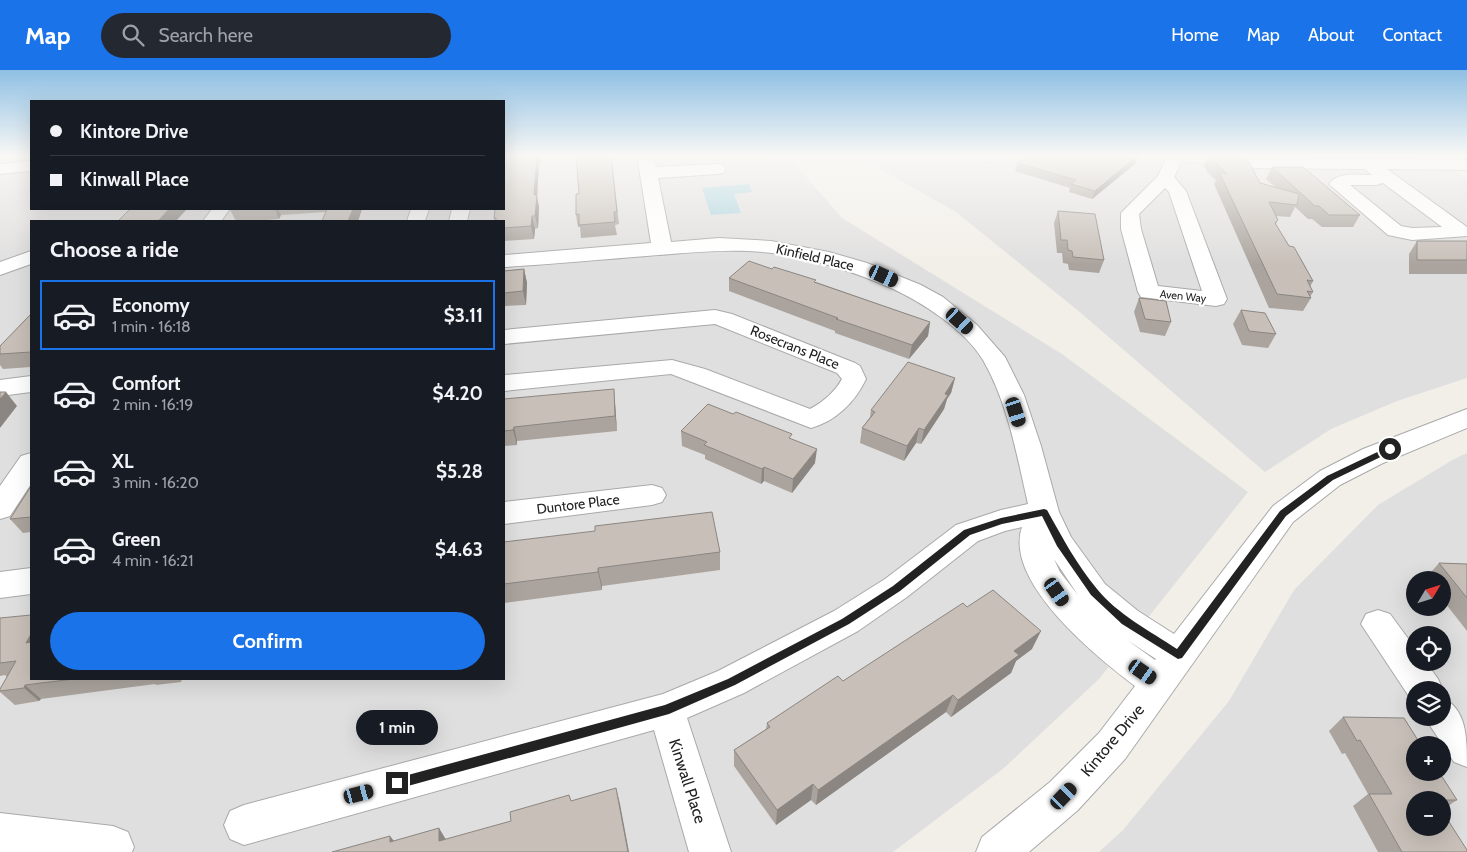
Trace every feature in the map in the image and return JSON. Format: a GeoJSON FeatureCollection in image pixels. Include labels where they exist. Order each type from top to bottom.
{"type":"FeatureCollection","features":[{"type":"Feature","properties":{"kind":"street"},"geometry":{"type":"LineString","coordinates":[[652,191],[662,248]]}},
{"type":"Feature","properties":{"kind":"street","name":"Aven Way"},"geometry":{"type":"LineString","coordinates":[[1152,191],[1130,213],[1131,229],[1149,292],[1216,299],[1177,191]]}},
{"type":"Feature","properties":{"kind":"street"},"geometry":{"type":"LineString","coordinates":[[1347,191],[1395,231],[1412,234],[1461,232],[1406,191]]}},
{"type":"Feature","properties":{"kind":"street","name":"Kinfield Place"},"geometry":{"type":"LineString","coordinates":[[505,260],[662,248],[745,244],[804,253],[860,267],[906,286],[935,302],[969,330],[993,357],[1011,395],[1028,446],[1044,512],[1060,544],[1094,592],[1126,621],[1178,655]]}},
{"type":"Feature","properties":{"kind":"street"},"geometry":{"type":"LineString","coordinates":[[0,269],[30,257]]}},
{"type":"Feature","properties":{"kind":"street","name":"Rosecrans Place"},"geometry":{"type":"LineString","coordinates":[[505,337],[715,317],[846,368],[851,371],[854,379],[853,383],[826,412],[811,418],[696,374],[672,367],[505,383]]}},
{"type":"Feature","properties":{"kind":"street"},"geometry":{"type":"LineString","coordinates":[[0,388],[30,384]]}},
{"type":"Feature","properties":{"kind":"street","name":"Kintore Drive"},"geometry":{"type":"LineString","coordinates":[[997,852],[1064,796],[1112,746],[1283,514],[1330,478],[1373,456],[1467,418]]}},
{"type":"Feature","properties":{"kind":"street"},"geometry":{"type":"LineString","coordinates":[[0,508],[30,464]]}},
{"type":"Feature","properties":{"kind":"street","name":"Duntore Place"},"geometry":{"type":"LineString","coordinates":[[505,513],[652,496]]}},
{"type":"Feature","properties":{"kind":"street"},"geometry":{"type":"LineString","coordinates":[[1044,512],[1035,536],[1038,558],[1050,582],[1085,626],[1114,651],[1158,682]]}},
{"type":"Feature","properties":{"kind":"street"},"geometry":{"type":"LineString","coordinates":[[244,825],[666,710],[731,682],[846,622],[896,588],[967,532],[1001,521],[1044,512]]}},
{"type":"Feature","properties":{"kind":"street"},"geometry":{"type":"LineString","coordinates":[[0,585],[30,581]]}},
{"type":"Feature","properties":{"kind":"street"},"geometry":{"type":"LineString","coordinates":[[1378,624],[1419,681]]}},
{"type":"Feature","properties":{"kind":"street","name":"Kinwall Place"},"geometry":{"type":"LineString","coordinates":[[666,710],[710,852]]}},
{"type":"Feature","properties":{"kind":"street"},"geometry":{"type":"LineString","coordinates":[[1451,726],[1467,749]]}},
{"type":"Feature","properties":{"kind":"street"},"geometry":{"type":"LineString","coordinates":[[0,833],[113,847]]}},
{"type":"Feature","properties":{"kind":"shaded area"},"geometry":{"type":"Polygon","coordinates":[[[0,191],[30,191],[30,210],[505,210],[505,191],[819,191],[842,218],[1062,354],[1248,492],[1099,679],[1004,768],[893,852],[0,852],[0,191]]]}},
{"type":"Feature","properties":{"kind":"shaded area"},"geometry":{"type":"Polygon","coordinates":[[[920,191],[1467,191],[1467,378],[1397,401],[1331,429],[1265,472],[1081,313],[956,212],[920,191]]]}},
{"type":"Feature","properties":{"kind":"shaded area"},"geometry":{"type":"Polygon","coordinates":[[[1467,453],[1467,852],[1099,852],[1123,830],[1229,701],[1294,590],[1378,505],[1467,453]]]}},
{"type":"Feature","properties":{"kind":"water"},"geometry":{"type":"Polygon","coordinates":[[[703,191],[752,191],[734,194],[741,213],[711,215],[703,191]]]}},
{"type":"Feature","properties":{"kind":"building"},"geometry":{"type":"Polygon","coordinates":[[[505,191],[534,191],[534,195],[537,195],[535,216],[532,216],[531,226],[505,228],[505,220],[496,220],[494,218],[495,210],[505,210],[505,191]]]}},
{"type":"Feature","properties":{"kind":"building"},"geometry":{"type":"Polygon","coordinates":[[[579,191],[615,191],[617,212],[614,212],[615,222],[579,225],[579,214],[576,215],[576,194],[579,194],[579,191]]]}},
{"type":"Feature","properties":{"kind":"building"},"geometry":{"type":"Polygon","coordinates":[[[1228,191],[1290,191],[1299,194],[1297,205],[1269,202],[1278,220],[1275,223],[1289,246],[1294,247],[1313,281],[1307,280],[1313,292],[1307,291],[1311,298],[1277,294],[1228,191]]]}},
{"type":"Feature","properties":{"kind":"building"},"geometry":{"type":"Polygon","coordinates":[[[1299,191],[1332,191],[1360,215],[1329,215],[1319,206],[1315,206],[1299,191]]]}},
{"type":"Feature","properties":{"kind":"building"},"geometry":{"type":"Polygon","coordinates":[[[129,210],[168,210],[159,220],[119,220],[129,210]]]}},
{"type":"Feature","properties":{"kind":"building"},"geometry":{"type":"Polygon","coordinates":[[[327,210],[353,210],[348,220],[322,220],[327,210]]]}},
{"type":"Feature","properties":{"kind":"building"},"geometry":{"type":"Polygon","coordinates":[[[1058,211],[1095,214],[1104,260],[1073,257],[1072,251],[1068,250],[1067,240],[1061,240],[1058,211]]]}},
{"type":"Feature","properties":{"kind":"building"},"geometry":{"type":"Polygon","coordinates":[[[1417,241],[1467,241],[1467,260],[1417,260],[1417,241]]]}},
{"type":"Feature","properties":{"kind":"building"},"geometry":{"type":"Polygon","coordinates":[[[749,261],[816,280],[814,282],[930,322],[912,345],[836,319],[838,318],[729,278],[749,261]]]}},
{"type":"Feature","properties":{"kind":"building"},"geometry":{"type":"Polygon","coordinates":[[[524,269],[523,291],[505,293],[505,271],[524,269]]]}},
{"type":"Feature","properties":{"kind":"building"},"geometry":{"type":"Polygon","coordinates":[[[1139,298],[1166,301],[1171,322],[1145,319],[1139,298]]]}},
{"type":"Feature","properties":{"kind":"building"},"geometry":{"type":"Polygon","coordinates":[[[1241,310],[1265,313],[1276,334],[1249,331],[1241,310]]]}},
{"type":"Feature","properties":{"kind":"building"},"geometry":{"type":"Polygon","coordinates":[[[30,315],[30,352],[0,354],[0,346],[30,315]]]}},
{"type":"Feature","properties":{"kind":"building"},"geometry":{"type":"Polygon","coordinates":[[[908,362],[955,378],[945,394],[948,395],[924,430],[919,428],[907,446],[862,428],[875,412],[871,410],[908,362]]]}},
{"type":"Feature","properties":{"kind":"building"},"geometry":{"type":"Polygon","coordinates":[[[614,389],[615,416],[514,427],[513,430],[505,431],[505,399],[614,389]]]}},
{"type":"Feature","properties":{"kind":"building"},"geometry":{"type":"Polygon","coordinates":[[[0,392],[6,392],[0,399],[0,392]]]}},
{"type":"Feature","properties":{"kind":"building"},"geometry":{"type":"Polygon","coordinates":[[[708,404],[733,414],[736,412],[792,434],[789,438],[817,449],[793,479],[764,467],[762,469],[704,445],[707,442],[681,431],[708,404]]]}},
{"type":"Feature","properties":{"kind":"building"},"geometry":{"type":"Polygon","coordinates":[[[30,488],[30,517],[10,519],[30,488]]]}},
{"type":"Feature","properties":{"kind":"building"},"geometry":{"type":"Polygon","coordinates":[[[712,512],[720,552],[598,568],[598,572],[505,584],[505,542],[595,531],[595,526],[712,512]]]}},
{"type":"Feature","properties":{"kind":"building"},"geometry":{"type":"Polygon","coordinates":[[[1439,563],[1467,564],[1467,598],[1451,578],[1451,571],[1445,571],[1439,563]]]}},
{"type":"Feature","properties":{"kind":"building"},"geometry":{"type":"Polygon","coordinates":[[[993,590],[1041,631],[1014,651],[1019,655],[958,700],[953,695],[818,790],[813,784],[777,810],[734,750],[770,727],[767,723],[838,676],[843,681],[963,603],[967,607],[993,590]]]}},
{"type":"Feature","properties":{"kind":"building"},"geometry":{"type":"Polygon","coordinates":[[[30,615],[30,636],[26,643],[30,642],[30,680],[66,680],[25,685],[24,688],[0,691],[16,661],[0,663],[0,618],[30,615]]]}},
{"type":"Feature","properties":{"kind":"building"},"geometry":{"type":"Polygon","coordinates":[[[1343,717],[1404,718],[1406,726],[1409,726],[1415,736],[1406,736],[1406,781],[1445,781],[1457,800],[1451,800],[1451,791],[1406,791],[1406,836],[1451,836],[1451,825],[1467,852],[1402,852],[1369,794],[1392,794],[1360,740],[1357,741],[1343,717]]]}},
{"type":"Feature","properties":{"kind":"building"},"geometry":{"type":"Polygon","coordinates":[[[616,788],[628,852],[332,852],[390,836],[390,842],[439,828],[439,841],[511,821],[510,812],[569,795],[571,801],[616,788]]]}},
{"type":"Feature","properties":{"kind":"route"},"geometry":{"type":"LineString","coordinates":[[397,783],[666,710],[731,682],[846,622],[896,588],[967,532],[1001,521],[1044,512],[1060,544],[1094,592],[1126,621],[1178,655],[1283,514],[1330,478],[1390,449]]}}]}
